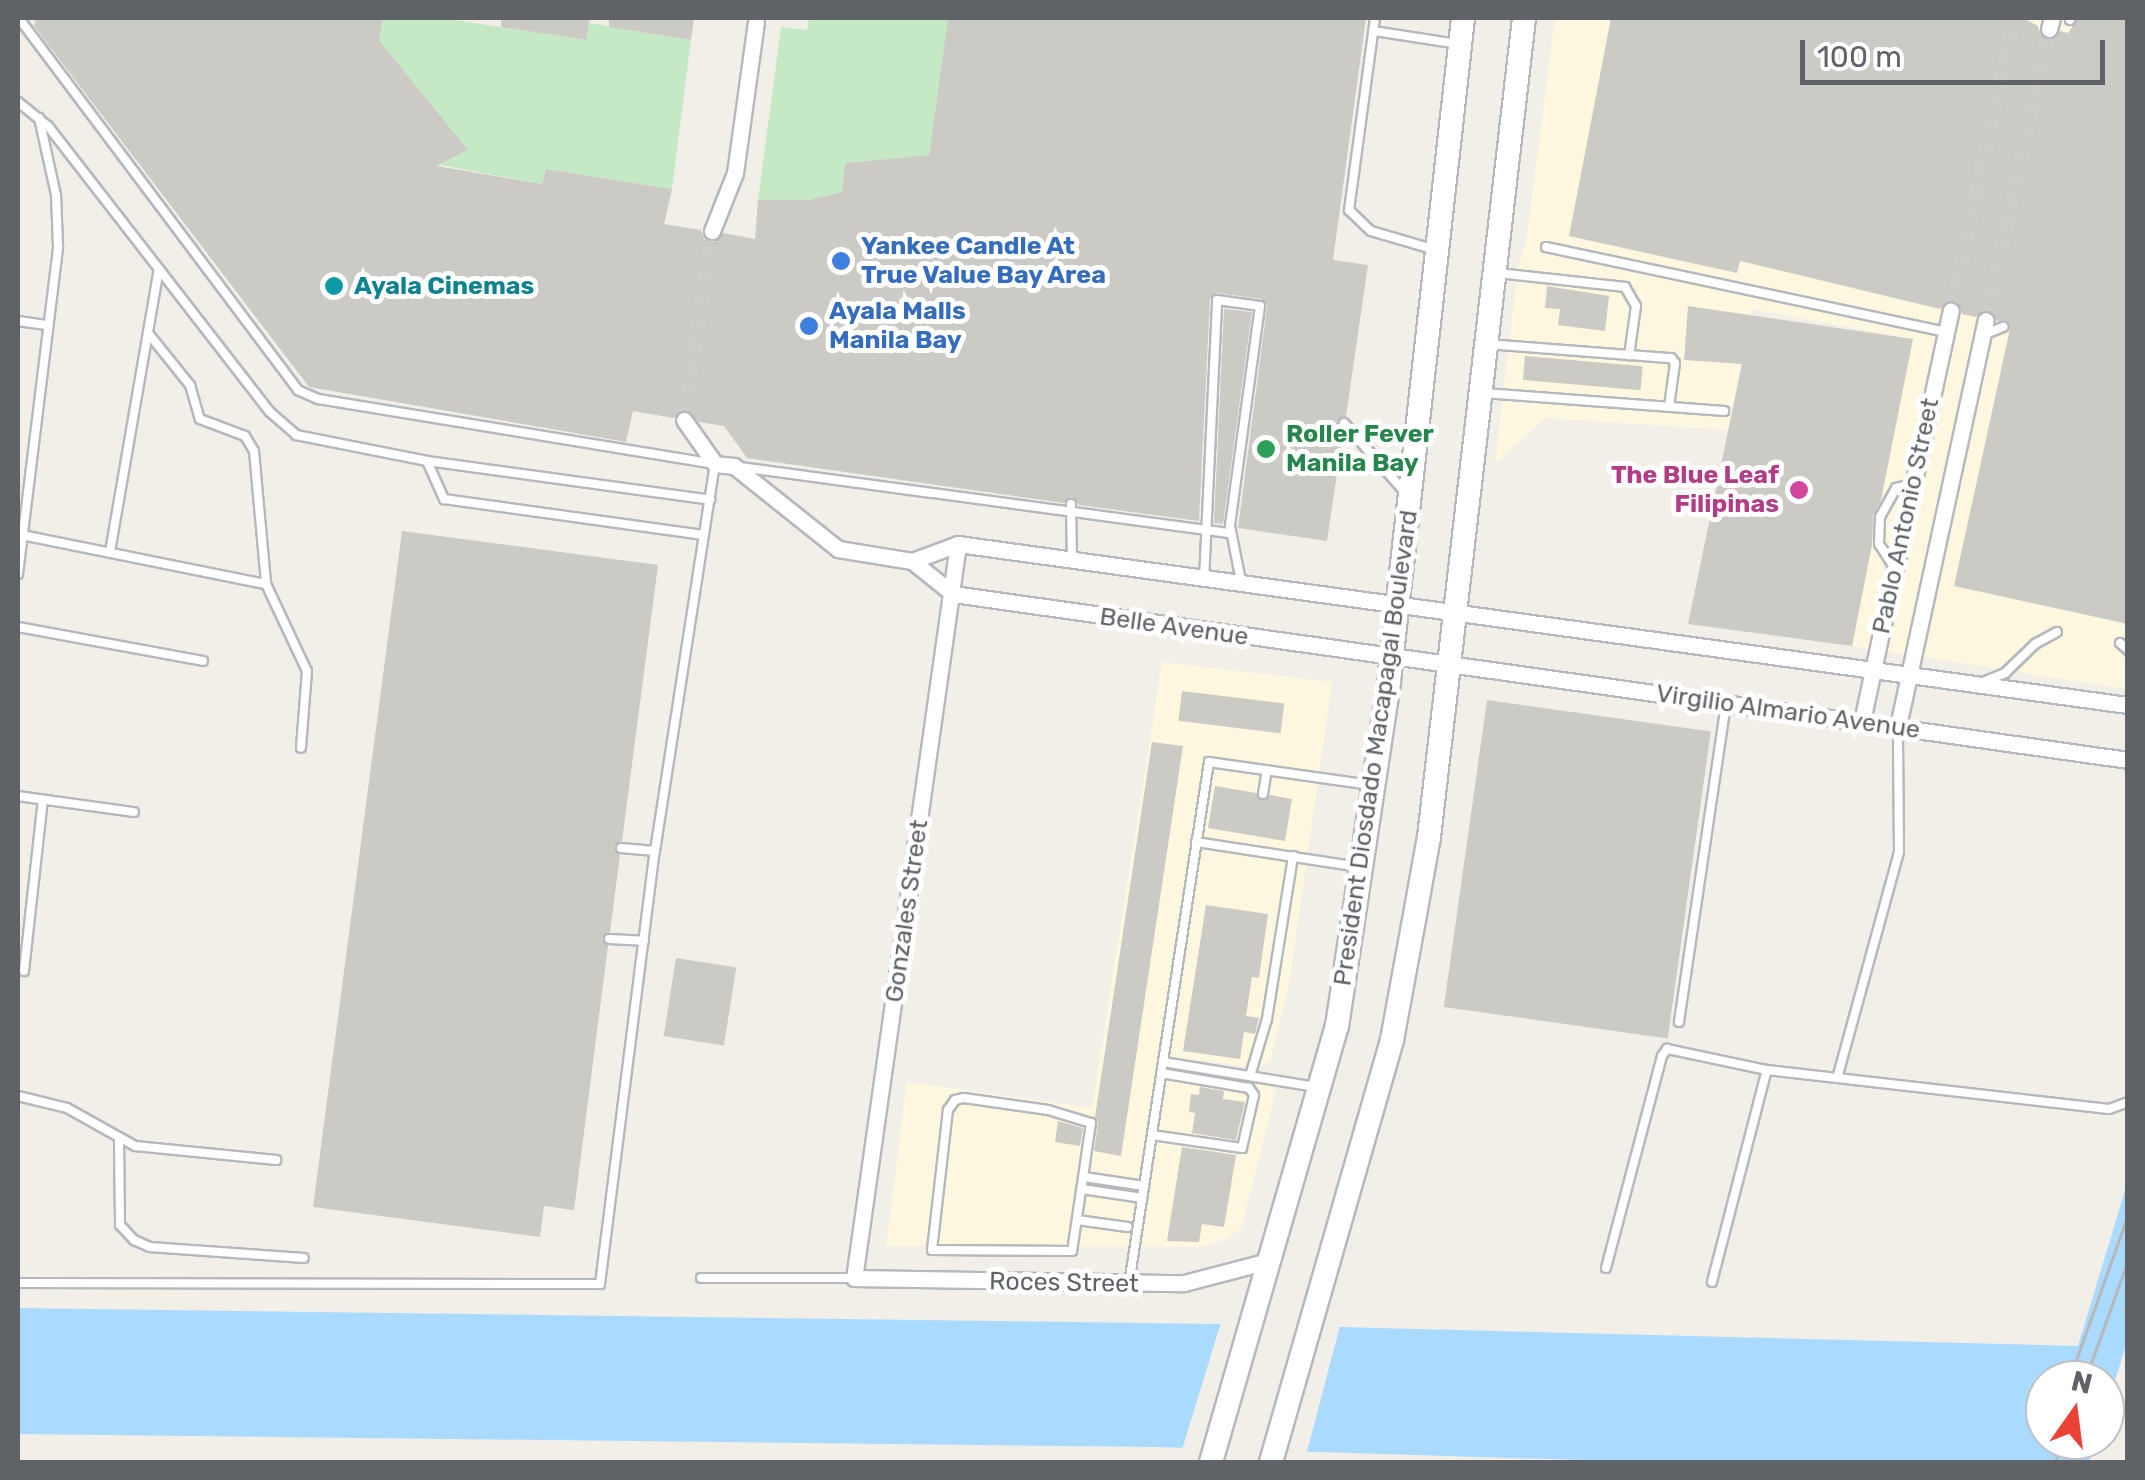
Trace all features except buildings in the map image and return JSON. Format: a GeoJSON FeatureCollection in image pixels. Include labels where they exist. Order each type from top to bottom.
{"type":"FeatureCollection","features":[{"type":"Feature","properties":{"kind":"main road","name":"President Diosdado Macapagal Boulevard"},"geometry":{"type":"LineString","coordinates":[[1211,1462],[1336,1026],[1392,659],[1464,18]]}},
{"type":"Feature","properties":{"kind":"main road"},"geometry":{"type":"LineString","coordinates":[[1270,1462],[1392,1040],[1428,837],[1524,18]]}},
{"type":"Feature","properties":{"kind":"street"},"geometry":{"type":"LineString","coordinates":[[712,232],[736,173],[756,22]]}},
{"type":"Feature","properties":{"kind":"street","name":"Pablo Antonio Street"},"geometry":{"type":"LineString","coordinates":[[1862,721],[1951,311]]}},
{"type":"Feature","properties":{"kind":"street","name":"Pablo Antonio Street"},"geometry":{"type":"LineString","coordinates":[[1898,726],[1984,327]]}},
{"type":"Feature","properties":{"kind":"street"},"geometry":{"type":"LineString","coordinates":[[684,420],[715,464],[734,466]]}},
{"type":"Feature","properties":{"kind":"street","name":"Belle Avenue"},"geometry":{"type":"LineString","coordinates":[[734,466],[838,549],[912,561],[958,544],[1454,616]]}},
{"type":"Feature","properties":{"kind":"street","name":"Gonzales Street"},"geometry":{"type":"LineString","coordinates":[[854,1278],[958,544]]}},
{"type":"Feature","properties":{"kind":"street"},"geometry":{"type":"LineString","coordinates":[[912,561],[952,594]]}},
{"type":"Feature","properties":{"kind":"street","name":"Belle Avenue"},"geometry":{"type":"LineString","coordinates":[[952,594],[1448,666]]}},
{"type":"Feature","properties":{"kind":"street","name":"Virgilio Almario Avenue"},"geometry":{"type":"LineString","coordinates":[[1454,616],[2128,705]]}},
{"type":"Feature","properties":{"kind":"street","name":"Virgilio Almario Avenue"},"geometry":{"type":"LineString","coordinates":[[1448,666],[2128,760]]}},
{"type":"Feature","properties":{"kind":"street","name":"Roces Street"},"geometry":{"type":"LineString","coordinates":[[854,1278],[1129,1285],[1184,1282],[1272,1260]]}},
{"type":"Feature","properties":{"kind":"lane"},"geometry":{"type":"LineString","coordinates":[[18,18],[298,390],[318,399],[715,464],[655,851],[600,1284],[18,1282]]}},
{"type":"Feature","properties":{"kind":"lane"},"geometry":{"type":"LineString","coordinates":[[1375,18],[1348,210],[1386,238],[1437,250]]}},
{"type":"Feature","properties":{"kind":"lane"},"geometry":{"type":"LineString","coordinates":[[1374,30],[1460,44]]}},
{"type":"Feature","properties":{"kind":"lane"},"geometry":{"type":"LineString","coordinates":[[18,102],[38,115],[270,412],[296,435],[427,460],[710,500]]}},
{"type":"Feature","properties":{"kind":"lane"},"geometry":{"type":"LineString","coordinates":[[18,574],[58,246],[56,195],[38,115]]}},
{"type":"Feature","properties":{"kind":"lane"},"geometry":{"type":"LineString","coordinates":[[1546,248],[1946,332]]}},
{"type":"Feature","properties":{"kind":"lane"},"geometry":{"type":"LineString","coordinates":[[110,552],[160,269]]}},
{"type":"Feature","properties":{"kind":"lane"},"geometry":{"type":"LineString","coordinates":[[1494,272],[1625,287],[1636,306],[1630,356]]}},
{"type":"Feature","properties":{"kind":"lane"},"geometry":{"type":"LineString","coordinates":[[1204,580],[1210,531],[1205,494],[1217,300],[1260,306],[1231,533],[1242,585]]}},
{"type":"Feature","properties":{"kind":"lane"},"geometry":{"type":"LineString","coordinates":[[18,321],[48,325]]}},
{"type":"Feature","properties":{"kind":"lane"},"geometry":{"type":"LineString","coordinates":[[1984,327],[2003,327]]}},
{"type":"Feature","properties":{"kind":"lane"},"geometry":{"type":"LineString","coordinates":[[148,333],[190,385],[200,420],[245,436],[254,451],[266,584],[307,671],[300,748]]}},
{"type":"Feature","properties":{"kind":"lane"},"geometry":{"type":"LineString","coordinates":[[1486,344],[1674,361],[1669,407]]}},
{"type":"Feature","properties":{"kind":"lane"},"geometry":{"type":"LineString","coordinates":[[1480,393],[1724,411]]}},
{"type":"Feature","properties":{"kind":"lane"},"geometry":{"type":"LineString","coordinates":[[1344,423],[1410,499]]}},
{"type":"Feature","properties":{"kind":"lane"},"geometry":{"type":"LineString","coordinates":[[427,460],[444,499],[704,535]]}},
{"type":"Feature","properties":{"kind":"lane"},"geometry":{"type":"LineString","coordinates":[[734,466],[1070,508],[1231,533]]}},
{"type":"Feature","properties":{"kind":"lane"},"geometry":{"type":"LineString","coordinates":[[1895,568],[1879,544],[1880,517],[1896,488],[1912,484]]}},
{"type":"Feature","properties":{"kind":"lane"},"geometry":{"type":"LineString","coordinates":[[1070,508],[1072,561]]}},
{"type":"Feature","properties":{"kind":"lane"},"geometry":{"type":"LineString","coordinates":[[22,534],[266,584]]}},
{"type":"Feature","properties":{"kind":"lane"},"geometry":{"type":"LineString","coordinates":[[18,628],[203,660]]}},
{"type":"Feature","properties":{"kind":"lane"},"geometry":{"type":"LineString","coordinates":[[1970,686],[2005,673],[2035,644],[2057,632]]}},
{"type":"Feature","properties":{"kind":"lane"},"geometry":{"type":"LineString","coordinates":[[1679,1022],[1726,703]]}},
{"type":"Feature","properties":{"kind":"lane"},"geometry":{"type":"LineString","coordinates":[[1838,1075],[1898,852],[1898,726]]}},
{"type":"Feature","properties":{"kind":"lane"},"geometry":{"type":"LineString","coordinates":[[1129,1285],[1209,762],[1375,786]]}},
{"type":"Feature","properties":{"kind":"lane"},"geometry":{"type":"LineString","coordinates":[[1263,794],[1266,770]]}},
{"type":"Feature","properties":{"kind":"lane"},"geometry":{"type":"LineString","coordinates":[[18,796],[134,812]]}},
{"type":"Feature","properties":{"kind":"lane"},"geometry":{"type":"LineString","coordinates":[[24,972],[43,800]]}},
{"type":"Feature","properties":{"kind":"lane"},"geometry":{"type":"LineString","coordinates":[[1254,850],[1256,836]]}},
{"type":"Feature","properties":{"kind":"lane"},"geometry":{"type":"LineString","coordinates":[[1196,842],[1362,867]]}},
{"type":"Feature","properties":{"kind":"lane"},"geometry":{"type":"LineString","coordinates":[[621,848],[655,851]]}},
{"type":"Feature","properties":{"kind":"lane"},"geometry":{"type":"LineString","coordinates":[[1250,1076],[1267,1020],[1293,856]]}},
{"type":"Feature","properties":{"kind":"lane"},"geometry":{"type":"LineString","coordinates":[[610,938],[644,940]]}},
{"type":"Feature","properties":{"kind":"lane"},"geometry":{"type":"LineString","coordinates":[[1606,1268],[1662,1056],[1677,1049],[1767,1070],[1838,1075],[2109,1109],[2128,1102]]}},
{"type":"Feature","properties":{"kind":"lane"},"geometry":{"type":"LineString","coordinates":[[1163,1062],[1321,1088]]}},
{"type":"Feature","properties":{"kind":"lane"},"geometry":{"type":"LineString","coordinates":[[1712,1282],[1767,1070]]}},
{"type":"Feature","properties":{"kind":"lane"},"geometry":{"type":"LineString","coordinates":[[1152,1135],[1242,1148],[1254,1095],[1249,1088],[1161,1073]]}},
{"type":"Feature","properties":{"kind":"lane"},"geometry":{"type":"LineString","coordinates":[[18,1096],[68,1108],[118,1140],[276,1160]]}},
{"type":"Feature","properties":{"kind":"lane"},"geometry":{"type":"LineString","coordinates":[[964,1098],[1087,1120],[1092,1128],[1082,1190],[1073,1247],[1067,1254],[932,1250],[950,1104],[964,1098]]}},
{"type":"Feature","properties":{"kind":"lane"},"geometry":{"type":"LineString","coordinates":[[118,1140],[120,1225],[134,1240],[150,1247],[304,1258]]}},
{"type":"Feature","properties":{"kind":"lane"},"geometry":{"type":"LineString","coordinates":[[1084,1177],[1144,1186]]}},
{"type":"Feature","properties":{"kind":"lane"},"geometry":{"type":"LineString","coordinates":[[1082,1190],[1142,1198]]}},
{"type":"Feature","properties":{"kind":"lane"},"geometry":{"type":"LineString","coordinates":[[1078,1220],[1128,1227]]}},
{"type":"Feature","properties":{"kind":"lane"},"geometry":{"type":"LineString","coordinates":[[702,1278],[854,1278]]}},
{"type":"Feature","properties":{"kind":"shaded area"},"geometry":{"type":"Polygon","coordinates":[[[1555,18],[2127,18],[2127,689],[1852,646],[1912,339],[1752,309],[1728,430],[1545,418],[1495,464],[1518,266],[1526,243],[1555,18]]]}},
{"type":"Feature","properties":{"kind":"shaded area"},"geometry":{"type":"Polygon","coordinates":[[[1162,662],[1332,682],[1289,985],[1270,1061],[1258,1068],[1173,1057],[1172,1069],[1267,1083],[1276,1092],[1241,1228],[1227,1239],[1201,1247],[886,1246],[907,1082],[1092,1108],[1162,662]]]}},
{"type":"Feature","properties":{"kind":"green space"},"geometry":{"type":"Polygon","coordinates":[[[383,18],[442,18],[586,40],[589,23],[691,40],[672,189],[546,169],[542,184],[440,165],[468,150],[379,40],[383,18]]]}},
{"type":"Feature","properties":{"kind":"green space"},"geometry":{"type":"Polygon","coordinates":[[[809,18],[948,18],[929,155],[845,163],[842,192],[809,200],[758,200],[781,27],[807,30],[809,18]]]}},
{"type":"Feature","properties":{"kind":"water"},"geometry":{"type":"Polygon","coordinates":[[[2127,1184],[2127,1342],[2121,1360],[2025,1360],[2025,1460],[2089,1462],[1644,1462],[1155,1447],[18,1434],[18,1308],[1220,1324],[2078,1346],[2127,1184]]]}},
{"type":"Feature","properties":{"kind":"pier"},"geometry":{"type":"Polygon","coordinates":[[[1222,1319],[1341,1322],[1305,1459],[1181,1453],[1222,1319]]]}},
{"type":"Feature","properties":{"kind":"tunnel"},"geometry":{"type":"LineString","coordinates":[[1951,311],[2014,18]]}},
{"type":"Feature","properties":{"kind":"tunnel"},"geometry":{"type":"LineString","coordinates":[[1986,320],[2049,29]]}},
{"type":"Feature","properties":{"kind":"tunnel"},"geometry":{"type":"LineString","coordinates":[[684,420],[712,231]]}},
{"type":"Feature","properties":{"kind":"tram line"},"geometry":{"type":"LineString","coordinates":[[2076,1360],[2128,1214]]}},
{"type":"Feature","properties":{"kind":"tram line"},"geometry":{"type":"LineString","coordinates":[[2092,1360],[2128,1260]]}},
{"type":"Feature","properties":{"kind":"place","name":"Yankee Candle At True Value Bay Area"},"geometry":{"type":"Point","coordinates":[841,261]}},
{"type":"Feature","properties":{"kind":"place","name":"Ayala Cinemas"},"geometry":{"type":"Point","coordinates":[334,286]}},
{"type":"Feature","properties":{"kind":"place","name":"Ayala Malls Manila Bay"},"geometry":{"type":"Point","coordinates":[809,326]}},
{"type":"Feature","properties":{"kind":"place","name":"Roller Fever Manila Bay"},"geometry":{"type":"Point","coordinates":[1266,449]}},
{"type":"Feature","properties":{"kind":"place","name":"The Blue Leaf Filipinas"},"geometry":{"type":"Point","coordinates":[1799,490]}}]}
